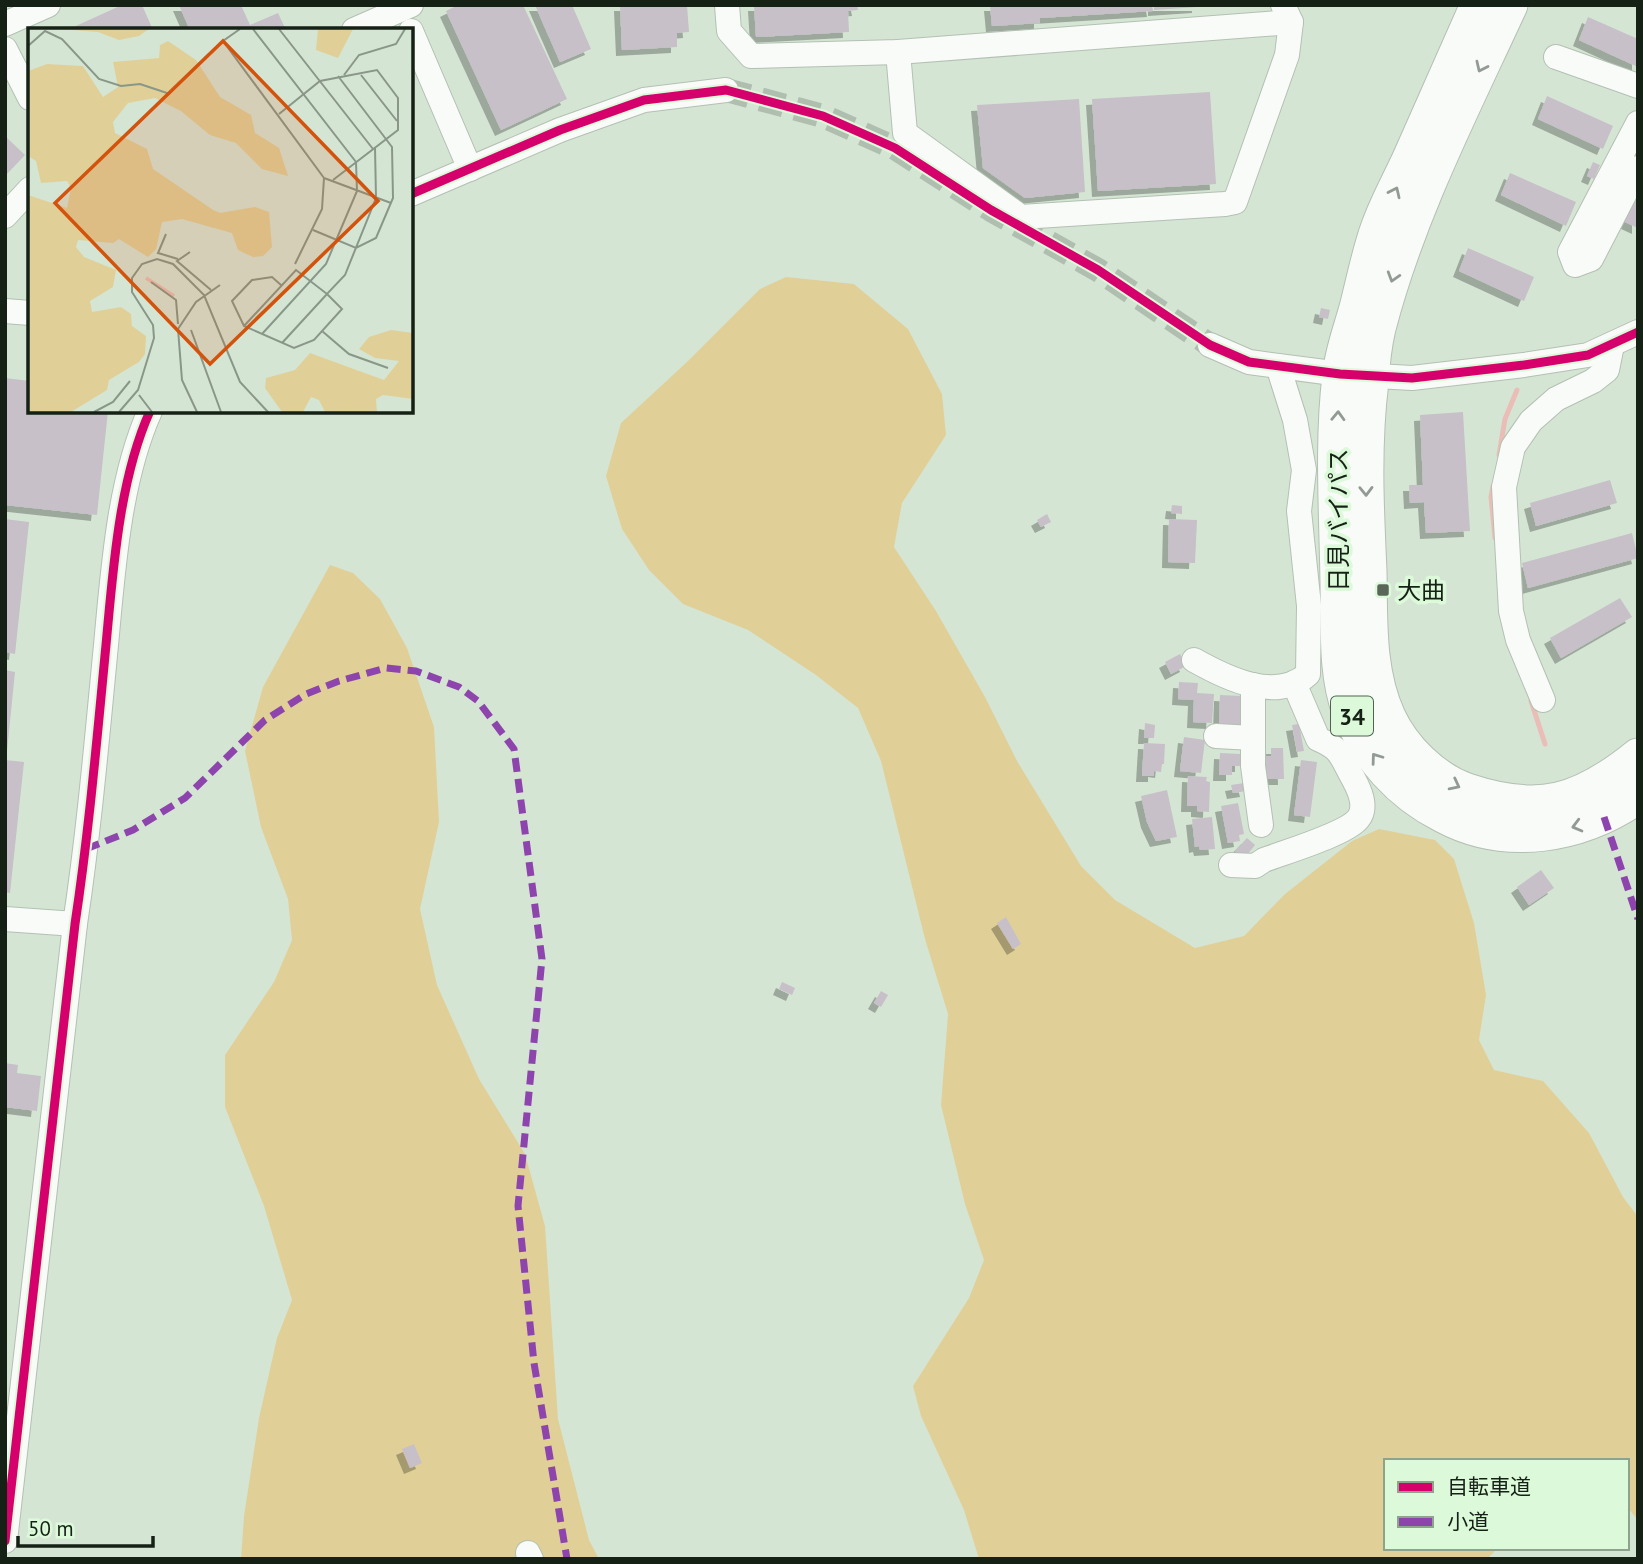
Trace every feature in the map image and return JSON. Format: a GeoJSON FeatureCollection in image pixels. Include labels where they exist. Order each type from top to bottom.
{"type":"FeatureCollection","features":[{"type":"Feature","properties":{"kind":"highway","name":"日見バイパス"},"geometry":{"type":"LineString","coordinates":[[1478,5],[1378,228],[1336,500],[1339,656],[1349,710],[1375,758],[1398,785],[1426,806],[1462,825],[1504,834],[1544,834],[1605,817],[1638,796]]}},
{"type":"Feature","properties":{"kind":"highway","name":"日見バイパス"},"geometry":{"type":"LineString","coordinates":[[1510,5],[1404,240],[1377,331],[1355,374],[1366,423],[1365,492],[1374,677],[1399,737],[1416,758],[1460,788],[1513,803],[1547,803],[1600,785],[1638,756]]}},
{"type":"Feature","properties":{"kind":"street"},"geometry":{"type":"LineString","coordinates":[[5,24],[48,5]]}},
{"type":"Feature","properties":{"kind":"street"},"geometry":{"type":"LineString","coordinates":[[727,5],[729,31],[751,56],[898,52],[1287,14],[1287,55],[1235,202],[1021,217],[905,133],[898,52]]}},
{"type":"Feature","properties":{"kind":"street"},"geometry":{"type":"LineString","coordinates":[[362,28],[407,16]]}},
{"type":"Feature","properties":{"kind":"street"},"geometry":{"type":"LineString","coordinates":[[413,30],[471,169]]}},
{"type":"Feature","properties":{"kind":"street"},"geometry":{"type":"LineString","coordinates":[[5,48],[28,93]]}},
{"type":"Feature","properties":{"kind":"street"},"geometry":{"type":"LineString","coordinates":[[1556,57],[1638,86]]}},
{"type":"Feature","properties":{"kind":"street"},"geometry":{"type":"LineString","coordinates":[[413,193],[560,130],[644,100],[726,90]]}},
{"type":"Feature","properties":{"kind":"street"},"geometry":{"type":"LineString","coordinates":[[1638,123],[1570,252],[1575,264],[1591,259],[1638,168]]}},
{"type":"Feature","properties":{"kind":"street"},"geometry":{"type":"LineString","coordinates":[[5,216],[28,191]]}},
{"type":"Feature","properties":{"kind":"street"},"geometry":{"type":"LineString","coordinates":[[5,311],[28,313]]}},
{"type":"Feature","properties":{"kind":"street"},"geometry":{"type":"LineString","coordinates":[[1210,345],[1249,362],[1412,378],[1588,355],[1638,332]]}},
{"type":"Feature","properties":{"kind":"street"},"geometry":{"type":"LineString","coordinates":[[1543,701],[1518,640],[1511,611],[1504,486],[1513,447],[1531,421],[1556,399],[1593,381],[1607,370],[1612,345]]}},
{"type":"Feature","properties":{"kind":"street"},"geometry":{"type":"LineString","coordinates":[[1194,660],[1219,674],[1253,685],[1278,687],[1300,681],[1308,674],[1309,606],[1299,511],[1304,470],[1295,420],[1278,366]]}},
{"type":"Feature","properties":{"kind":"street"},"geometry":{"type":"LineString","coordinates":[[5,1541],[75,924],[86,849],[114,564],[131,464],[149,413]]}},
{"type":"Feature","properties":{"kind":"street"},"geometry":{"type":"LineString","coordinates":[[1231,865],[1255,866],[1339,831],[1358,820],[1363,810],[1360,790],[1335,746],[1318,739],[1294,683]]}},
{"type":"Feature","properties":{"kind":"street"},"geometry":{"type":"LineString","coordinates":[[1253,685],[1253,766],[1261,825]]}},
{"type":"Feature","properties":{"kind":"street"},"geometry":{"type":"LineString","coordinates":[[1216,736],[1253,738]]}},
{"type":"Feature","properties":{"kind":"street"},"geometry":{"type":"LineString","coordinates":[[5,919],[75,924]]}},
{"type":"Feature","properties":{"kind":"shaded area"},"geometry":{"type":"Polygon","coordinates":[[[786,277],[854,284],[908,329],[942,394],[946,435],[902,503],[894,547],[936,611],[985,697],[1017,761],[1081,866],[1115,900],[1195,948],[1244,936],[1285,894],[1352,841],[1379,829],[1435,840],[1454,859],[1474,923],[1486,995],[1479,1040],[1494,1070],[1543,1081],[1589,1133],[1623,1197],[1638,1217],[1638,1520],[1629,1509],[1629,1459],[1384,1459],[1384,1550],[1496,1550],[1487,1559],[979,1559],[964,1510],[921,1416],[913,1386],[969,1298],[984,1260],[965,1204],[941,1105],[948,1014],[925,939],[881,761],[858,708],[816,675],[748,630],[683,604],[649,570],[622,529],[606,476],[621,423],[760,289],[786,277]]]}},
{"type":"Feature","properties":{"kind":"shaded area"},"geometry":{"type":"Polygon","coordinates":[[[330,565],[353,573],[380,599],[407,648],[434,727],[439,822],[420,909],[437,985],[479,1079],[525,1154],[545,1226],[558,1419],[589,1540],[599,1559],[241,1559],[244,1516],[259,1418],[277,1338],[292,1300],[264,1206],[225,1107],[225,1055],[274,982],[292,940],[288,899],[261,827],[245,751],[263,687],[330,565]]]}},
{"type":"Feature","properties":{"kind":"building"},"geometry":{"type":"Polygon","coordinates":[[[122,5],[142,5],[152,28],[71,28],[122,5]]]}},
{"type":"Feature","properties":{"kind":"building"},"geometry":{"type":"Polygon","coordinates":[[[179,5],[241,5],[250,25],[278,13],[285,28],[189,28],[179,5]]]}},
{"type":"Feature","properties":{"kind":"building"},"geometry":{"type":"Polygon","coordinates":[[[458,5],[523,5],[567,99],[501,130],[446,11],[458,5]]]}},
{"type":"Feature","properties":{"kind":"building"},"geometry":{"type":"Polygon","coordinates":[[[535,5],[572,5],[591,49],[560,62],[535,5]]]}},
{"type":"Feature","properties":{"kind":"building"},"geometry":{"type":"Polygon","coordinates":[[[620,5],[687,5],[689,32],[677,33],[677,47],[622,50],[620,5]]]}},
{"type":"Feature","properties":{"kind":"building"},"geometry":{"type":"Polygon","coordinates":[[[754,5],[857,5],[858,10],[848,11],[849,32],[756,37],[754,5]]]}},
{"type":"Feature","properties":{"kind":"building"},"geometry":{"type":"Polygon","coordinates":[[[990,5],[1152,5],[1153,11],[1040,18],[1040,23],[992,26],[990,5]]]}},
{"type":"Feature","properties":{"kind":"building"},"geometry":{"type":"Polygon","coordinates":[[[1154,5],[1198,5],[1198,7],[1154,10],[1154,5]]]}},
{"type":"Feature","properties":{"kind":"building"},"geometry":{"type":"Polygon","coordinates":[[[1588,17],[1638,39],[1638,67],[1579,40],[1588,17]]]}},
{"type":"Feature","properties":{"kind":"building"},"geometry":{"type":"Polygon","coordinates":[[[1210,92],[1216,184],[1098,191],[1092,99],[1210,92]]]}},
{"type":"Feature","properties":{"kind":"building"},"geometry":{"type":"Polygon","coordinates":[[[1547,96],[1613,126],[1603,149],[1538,119],[1547,96]]]}},
{"type":"Feature","properties":{"kind":"building"},"geometry":{"type":"Polygon","coordinates":[[[1079,99],[1085,192],[1025,198],[983,168],[977,105],[1079,99]]]}},
{"type":"Feature","properties":{"kind":"building"},"geometry":{"type":"Polygon","coordinates":[[[5,136],[25,155],[5,176],[5,136]]]}},
{"type":"Feature","properties":{"kind":"building"},"geometry":{"type":"Polygon","coordinates":[[[1593,162],[1600,165],[1594,179],[1587,176],[1593,162]]]}},
{"type":"Feature","properties":{"kind":"building"},"geometry":{"type":"Polygon","coordinates":[[[1510,173],[1576,202],[1566,226],[1501,195],[1510,173]]]}},
{"type":"Feature","properties":{"kind":"building"},"geometry":{"type":"Polygon","coordinates":[[[1634,200],[1638,201],[1638,228],[1625,222],[1634,200]]]}},
{"type":"Feature","properties":{"kind":"building"},"geometry":{"type":"Polygon","coordinates":[[[1468,248],[1534,277],[1524,301],[1459,271],[1468,248]]]}},
{"type":"Feature","properties":{"kind":"building"},"geometry":{"type":"Polygon","coordinates":[[[1321,308],[1330,310],[1328,319],[1319,317],[1321,308]]]}},
{"type":"Feature","properties":{"kind":"building"},"geometry":{"type":"Polygon","coordinates":[[[5,378],[28,381],[28,413],[108,413],[97,515],[5,505],[5,378]]]}},
{"type":"Feature","properties":{"kind":"building"},"geometry":{"type":"Polygon","coordinates":[[[1463,412],[1470,531],[1426,533],[1424,502],[1410,503],[1409,485],[1423,485],[1420,415],[1463,412]]]}},
{"type":"Feature","properties":{"kind":"building"},"geometry":{"type":"Polygon","coordinates":[[[1610,480],[1617,503],[1536,526],[1530,503],[1610,480]]]}},
{"type":"Feature","properties":{"kind":"building"},"geometry":{"type":"Polygon","coordinates":[[[1172,505],[1182,506],[1182,514],[1171,513],[1172,505]]]}},
{"type":"Feature","properties":{"kind":"building"},"geometry":{"type":"Polygon","coordinates":[[[1047,514],[1051,522],[1041,527],[1037,520],[1047,514]]]}},
{"type":"Feature","properties":{"kind":"building"},"geometry":{"type":"Polygon","coordinates":[[[5,519],[29,522],[15,654],[5,652],[5,519]]]}},
{"type":"Feature","properties":{"kind":"building"},"geometry":{"type":"Polygon","coordinates":[[[1169,519],[1197,520],[1195,563],[1168,562],[1169,519]]]}},
{"type":"Feature","properties":{"kind":"building"},"geometry":{"type":"Polygon","coordinates":[[[1632,533],[1638,558],[1528,588],[1522,563],[1632,533]]]}},
{"type":"Feature","properties":{"kind":"building"},"geometry":{"type":"Polygon","coordinates":[[[1620,598],[1632,617],[1561,658],[1550,638],[1620,598]]]}},
{"type":"Feature","properties":{"kind":"building"},"geometry":{"type":"Polygon","coordinates":[[[1180,654],[1186,666],[1171,674],[1165,662],[1180,654]]]}},
{"type":"Feature","properties":{"kind":"building"},"geometry":{"type":"Polygon","coordinates":[[[5,670],[15,672],[7,751],[5,751],[5,670]]]}},
{"type":"Feature","properties":{"kind":"building"},"geometry":{"type":"Polygon","coordinates":[[[1179,682],[1198,683],[1197,693],[1214,694],[1212,723],[1193,722],[1194,700],[1178,699],[1179,682]]]}},
{"type":"Feature","properties":{"kind":"building"},"geometry":{"type":"Polygon","coordinates":[[[1220,695],[1242,696],[1241,726],[1219,725],[1220,695]]]}},
{"type":"Feature","properties":{"kind":"building"},"geometry":{"type":"Polygon","coordinates":[[[1145,723],[1155,725],[1154,738],[1144,738],[1145,723]]]}},
{"type":"Feature","properties":{"kind":"building"},"geometry":{"type":"Polygon","coordinates":[[[1299,724],[1304,751],[1297,752],[1292,725],[1299,724]]]}},
{"type":"Feature","properties":{"kind":"building"},"geometry":{"type":"Polygon","coordinates":[[[1184,737],[1205,740],[1201,773],[1180,771],[1184,737]]]}},
{"type":"Feature","properties":{"kind":"building"},"geometry":{"type":"Polygon","coordinates":[[[1144,743],[1165,744],[1164,764],[1161,772],[1154,771],[1154,776],[1142,776],[1144,743]]]}},
{"type":"Feature","properties":{"kind":"building"},"geometry":{"type":"Polygon","coordinates":[[[1271,748],[1283,748],[1284,779],[1261,779],[1261,756],[1271,756],[1271,748]]]}},
{"type":"Feature","properties":{"kind":"building"},"geometry":{"type":"Polygon","coordinates":[[[1220,753],[1241,754],[1241,766],[1232,766],[1232,775],[1219,775],[1220,753]]]}},
{"type":"Feature","properties":{"kind":"building"},"geometry":{"type":"Polygon","coordinates":[[[5,760],[24,762],[10,893],[5,892],[5,760]]]}},
{"type":"Feature","properties":{"kind":"building"},"geometry":{"type":"Polygon","coordinates":[[[1301,760],[1317,762],[1310,817],[1294,815],[1301,760]]]}},
{"type":"Feature","properties":{"kind":"building"},"geometry":{"type":"Polygon","coordinates":[[[1188,776],[1207,777],[1206,781],[1210,782],[1209,812],[1197,811],[1197,806],[1187,806],[1188,776]]]}},
{"type":"Feature","properties":{"kind":"building"},"geometry":{"type":"Polygon","coordinates":[[[1244,783],[1246,791],[1233,793],[1231,785],[1244,783]]]}},
{"type":"Feature","properties":{"kind":"building"},"geometry":{"type":"Polygon","coordinates":[[[1167,790],[1177,837],[1156,841],[1147,822],[1141,796],[1167,790]]]}},
{"type":"Feature","properties":{"kind":"building"},"geometry":{"type":"Polygon","coordinates":[[[1238,803],[1244,834],[1239,835],[1240,841],[1228,843],[1221,806],[1238,803]]]}},
{"type":"Feature","properties":{"kind":"building"},"geometry":{"type":"Polygon","coordinates":[[[1212,817],[1215,849],[1200,850],[1199,846],[1195,847],[1192,819],[1212,817]]]}},
{"type":"Feature","properties":{"kind":"building"},"geometry":{"type":"Polygon","coordinates":[[[1247,838],[1255,845],[1244,859],[1235,851],[1247,838]]]}},
{"type":"Feature","properties":{"kind":"building"},"geometry":{"type":"Polygon","coordinates":[[[1541,870],[1554,888],[1529,905],[1517,887],[1541,870]]]}},
{"type":"Feature","properties":{"kind":"building"},"geometry":{"type":"Polygon","coordinates":[[[1006,917],[1021,944],[1013,949],[997,923],[1006,917]]]}},
{"type":"Feature","properties":{"kind":"building"},"geometry":{"type":"Polygon","coordinates":[[[782,982],[795,988],[792,995],[779,989],[782,982]]]}},
{"type":"Feature","properties":{"kind":"building"},"geometry":{"type":"Polygon","coordinates":[[[881,991],[888,995],[881,1007],[874,1003],[881,991]]]}},
{"type":"Feature","properties":{"kind":"building"},"geometry":{"type":"Polygon","coordinates":[[[5,1063],[18,1065],[17,1073],[41,1076],[37,1111],[5,1107],[5,1063]]]}},
{"type":"Feature","properties":{"kind":"building"},"geometry":{"type":"Polygon","coordinates":[[[414,1444],[422,1463],[410,1468],[402,1449],[414,1444]]]}},
{"type":"Feature","properties":{"kind":"waterway"},"geometry":{"type":"LineString","coordinates":[[1499,455],[1505,419],[1517,390]]}},
{"type":"Feature","properties":{"kind":"waterway"},"geometry":{"type":"LineString","coordinates":[[1493,486],[1491,497],[1495,538]]}},
{"type":"Feature","properties":{"kind":"waterway"},"geometry":{"type":"LineString","coordinates":[[1531,701],[1545,744]]}},
{"type":"Feature","properties":{"kind":"tunnel"},"geometry":{"type":"LineString","coordinates":[[726,90],[823,116],[895,148],[991,210],[1098,270],[1210,345]]}},
{"type":"Feature","properties":{"kind":"marked path"},"geometry":{"type":"LineString","coordinates":[[86,849],[133,830],[185,798],[265,720],[306,694],[339,681],[386,668],[416,671],[459,687],[478,701],[514,749],[542,959],[518,1206],[534,1363],[567,1559]]}},
{"type":"Feature","properties":{"kind":"marked path"},"geometry":{"type":"LineString","coordinates":[[1604,817],[1638,919]]}},
{"type":"Feature","properties":{"kind":"cycle path"},"geometry":{"type":"LineString","coordinates":[[413,193],[560,130],[644,100],[726,90],[823,116],[895,148],[991,210],[1098,270],[1210,345],[1249,362],[1340,374],[1412,378],[1588,355],[1638,332]]}},
{"type":"Feature","properties":{"kind":"cycle path"},"geometry":{"type":"LineString","coordinates":[[5,1541],[89,819],[115,556],[131,466],[149,413]]}},
{"type":"Feature","properties":{"kind":"place","name":"大曲"},"geometry":{"type":"Point","coordinates":[1383,590]}}]}
